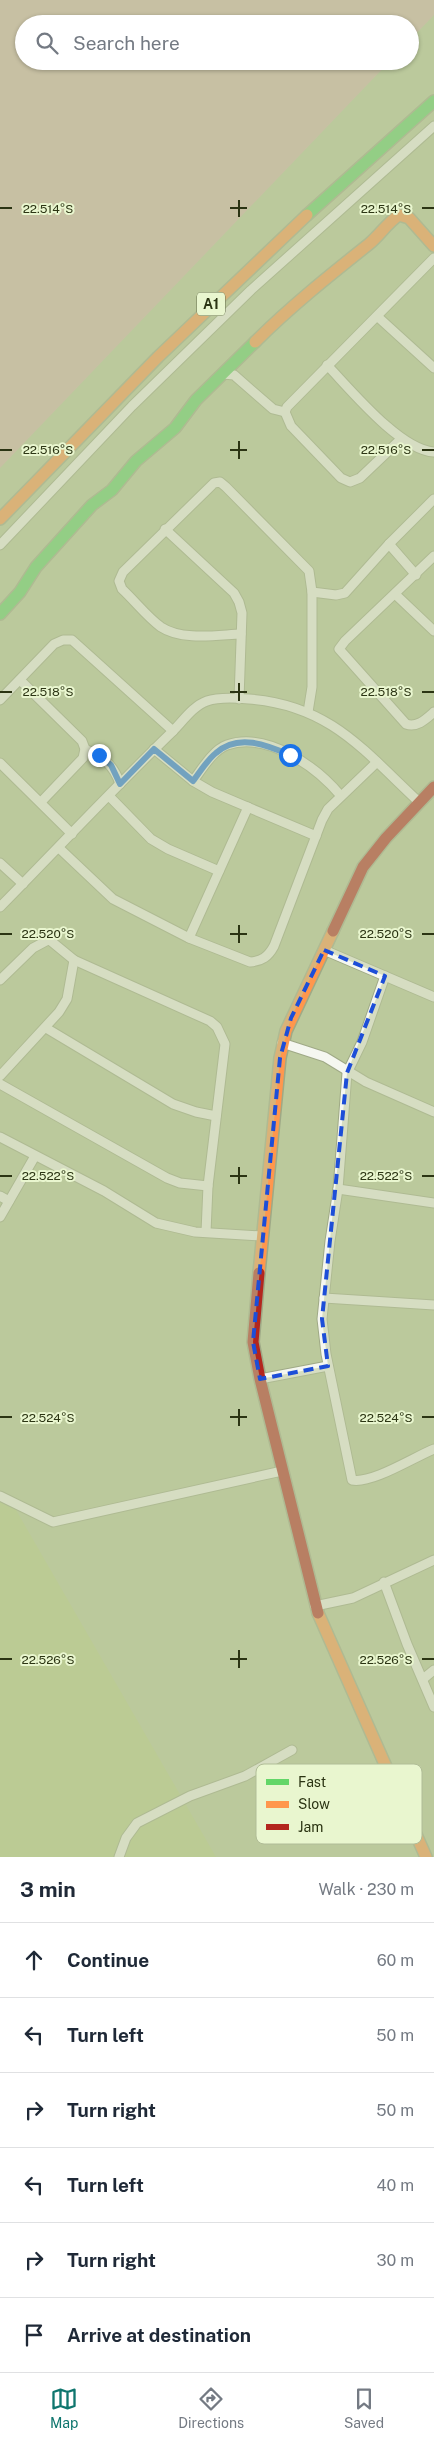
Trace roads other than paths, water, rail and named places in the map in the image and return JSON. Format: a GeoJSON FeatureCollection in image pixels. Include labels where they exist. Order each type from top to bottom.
{"type":"FeatureCollection","features":[{"type":"Feature","properties":{"kind":"main road","name":"A1"},"geometry":{"type":"LineString","coordinates":[[0,519],[73,442],[242,274],[434,101]]}},
{"type":"Feature","properties":{"kind":"main road"},"geometry":{"type":"LineString","coordinates":[[0,614],[20,592],[36,567],[84,514],[112,490],[136,460],[175,428],[196,400],[261,336],[335,270],[371,242],[387,223],[399,215],[409,218],[434,246]]}},
{"type":"Feature","properties":{"kind":"main road"},"geometry":{"type":"LineString","coordinates":[[385,1764],[314,1606],[260,1379],[253,1342],[282,1043],[291,1018],[364,867],[386,838],[434,787]]}},
{"type":"Feature","properties":{"kind":"main road"},"geometry":{"type":"LineString","coordinates":[[420,1844],[426,1857]]}},
{"type":"Feature","properties":{"kind":"street"},"geometry":{"type":"LineString","coordinates":[[0,545],[132,406],[252,290],[434,126]]}},
{"type":"Feature","properties":{"kind":"street"},"geometry":{"type":"LineString","coordinates":[[401,439],[360,478],[350,482],[341,478],[291,426],[285,412],[287,407],[327,365],[378,317],[434,258]]}},
{"type":"Feature","properties":{"kind":"street"},"geometry":{"type":"LineString","coordinates":[[378,317],[434,368]]}},
{"type":"Feature","properties":{"kind":"street"},"geometry":{"type":"LineString","coordinates":[[327,365],[401,439],[420,450],[434,452]]}},
{"type":"Feature","properties":{"kind":"street"},"geometry":{"type":"LineString","coordinates":[[223,374],[234,375],[272,410],[285,412]]}},
{"type":"Feature","properties":{"kind":"street"},"geometry":{"type":"LineString","coordinates":[[241,634],[189,635],[173,632],[161,627],[122,589],[119,581],[123,572],[207,487],[220,482],[309,571],[312,592],[312,687],[308,712]]}},
{"type":"Feature","properties":{"kind":"street"},"geometry":{"type":"LineString","coordinates":[[312,592],[336,595],[345,593],[389,544],[434,499]]}},
{"type":"Feature","properties":{"kind":"street"},"geometry":{"type":"LineString","coordinates":[[165,529],[234,593],[239,602],[242,613],[239,699]]}},
{"type":"Feature","properties":{"kind":"street"},"geometry":{"type":"LineString","coordinates":[[389,544],[416,574]]}},
{"type":"Feature","properties":{"kind":"street"},"geometry":{"type":"LineString","coordinates":[[434,556],[340,646],[340,653],[406,724],[417,725],[434,712]]}},
{"type":"Feature","properties":{"kind":"street"},"geometry":{"type":"LineString","coordinates":[[395,594],[434,632]]}},
{"type":"Feature","properties":{"kind":"street"},"geometry":{"type":"LineString","coordinates":[[0,700],[54,644],[63,640],[72,640],[173,730]]}},
{"type":"Feature","properties":{"kind":"street"},"geometry":{"type":"LineString","coordinates":[[20,680],[82,741],[86,749],[99,755],[111,765],[120,784]]}},
{"type":"Feature","properties":{"kind":"street"},"geometry":{"type":"LineString","coordinates":[[0,907],[195,708],[208,700],[273,701],[308,712],[356,741],[419,802]]}},
{"type":"Feature","properties":{"kind":"street"},"geometry":{"type":"LineString","coordinates":[[193,781],[215,753],[227,745],[253,742],[280,750],[305,763],[319,772],[341,796]]}},
{"type":"Feature","properties":{"kind":"street"},"geometry":{"type":"LineString","coordinates":[[41,802],[83,758],[86,749]]}},
{"type":"Feature","properties":{"kind":"street"},"geometry":{"type":"LineString","coordinates":[[154,749],[193,781],[316,836]]}},
{"type":"Feature","properties":{"kind":"street"},"geometry":{"type":"LineString","coordinates":[[58,848],[114,899],[189,938],[250,962],[259,961],[268,956],[274,946],[328,809],[376,762]]}},
{"type":"Feature","properties":{"kind":"street"},"geometry":{"type":"LineString","coordinates":[[0,763],[72,834]]}},
{"type":"Feature","properties":{"kind":"street"},"geometry":{"type":"LineString","coordinates":[[109,796],[151,839],[168,849],[219,871]]}},
{"type":"Feature","properties":{"kind":"street"},"geometry":{"type":"LineString","coordinates":[[189,938],[248,807]]}},
{"type":"Feature","properties":{"kind":"street"},"geometry":{"type":"LineString","coordinates":[[0,863],[23,884]]}},
{"type":"Feature","properties":{"kind":"street"},"geometry":{"type":"LineString","coordinates":[[0,980],[33,948],[48,940],[46,937],[74,960],[210,1021],[217,1027],[225,1044],[208,1186],[206,1232]]}},
{"type":"Feature","properties":{"kind":"street"},"geometry":{"type":"LineString","coordinates":[[324,950],[434,997]]}},
{"type":"Feature","properties":{"kind":"street"},"geometry":{"type":"LineString","coordinates":[[0,1076],[46,1028],[67,999],[74,960]]}},
{"type":"Feature","properties":{"kind":"street"},"geometry":{"type":"LineString","coordinates":[[385,976],[362,1042],[347,1073],[338,1190],[324,1298],[323,1339],[352,1480],[360,1482],[434,1449]]}},
{"type":"Feature","properties":{"kind":"street"},"geometry":{"type":"LineString","coordinates":[[46,1028],[173,1104],[196,1112],[216,1116]]}},
{"type":"Feature","properties":{"kind":"street"},"geometry":{"type":"LineString","coordinates":[[282,1043],[325,1057],[347,1073],[434,1112]]}},
{"type":"Feature","properties":{"kind":"street"},"geometry":{"type":"LineString","coordinates":[[0,1084],[167,1178],[180,1183],[208,1186]]}},
{"type":"Feature","properties":{"kind":"street"},"geometry":{"type":"LineString","coordinates":[[0,1137],[104,1191],[156,1223],[180,1229],[262,1236]]}},
{"type":"Feature","properties":{"kind":"street"},"geometry":{"type":"LineString","coordinates":[[0,1218],[35,1156]]}},
{"type":"Feature","properties":{"kind":"street"},"geometry":{"type":"LineString","coordinates":[[338,1190],[434,1203]]}},
{"type":"Feature","properties":{"kind":"street"},"geometry":{"type":"LineString","coordinates":[[0,1196],[9,1201]]}},
{"type":"Feature","properties":{"kind":"street"},"geometry":{"type":"LineString","coordinates":[[324,1298],[434,1305]]}},
{"type":"Feature","properties":{"kind":"street"},"geometry":{"type":"LineString","coordinates":[[260,1379],[328,1366]]}},
{"type":"Feature","properties":{"kind":"street"},"geometry":{"type":"LineString","coordinates":[[0,1496],[53,1522],[282,1471]]}},
{"type":"Feature","properties":{"kind":"street"},"geometry":{"type":"LineString","coordinates":[[314,1606],[353,1598],[434,1560]]}},
{"type":"Feature","properties":{"kind":"street"},"geometry":{"type":"LineString","coordinates":[[384,1582],[407,1644],[434,1706]]}},
{"type":"Feature","properties":{"kind":"street"},"geometry":{"type":"LineString","coordinates":[[423,1679],[434,1670]]}},
{"type":"Feature","properties":{"kind":"street"},"geometry":{"type":"LineString","coordinates":[[267,1764],[292,1750]]}},
{"type":"Feature","properties":{"kind":"street"},"geometry":{"type":"LineString","coordinates":[[119,1857],[126,1838],[137,1823],[190,1796],[245,1776],[256,1770]]}}]}
